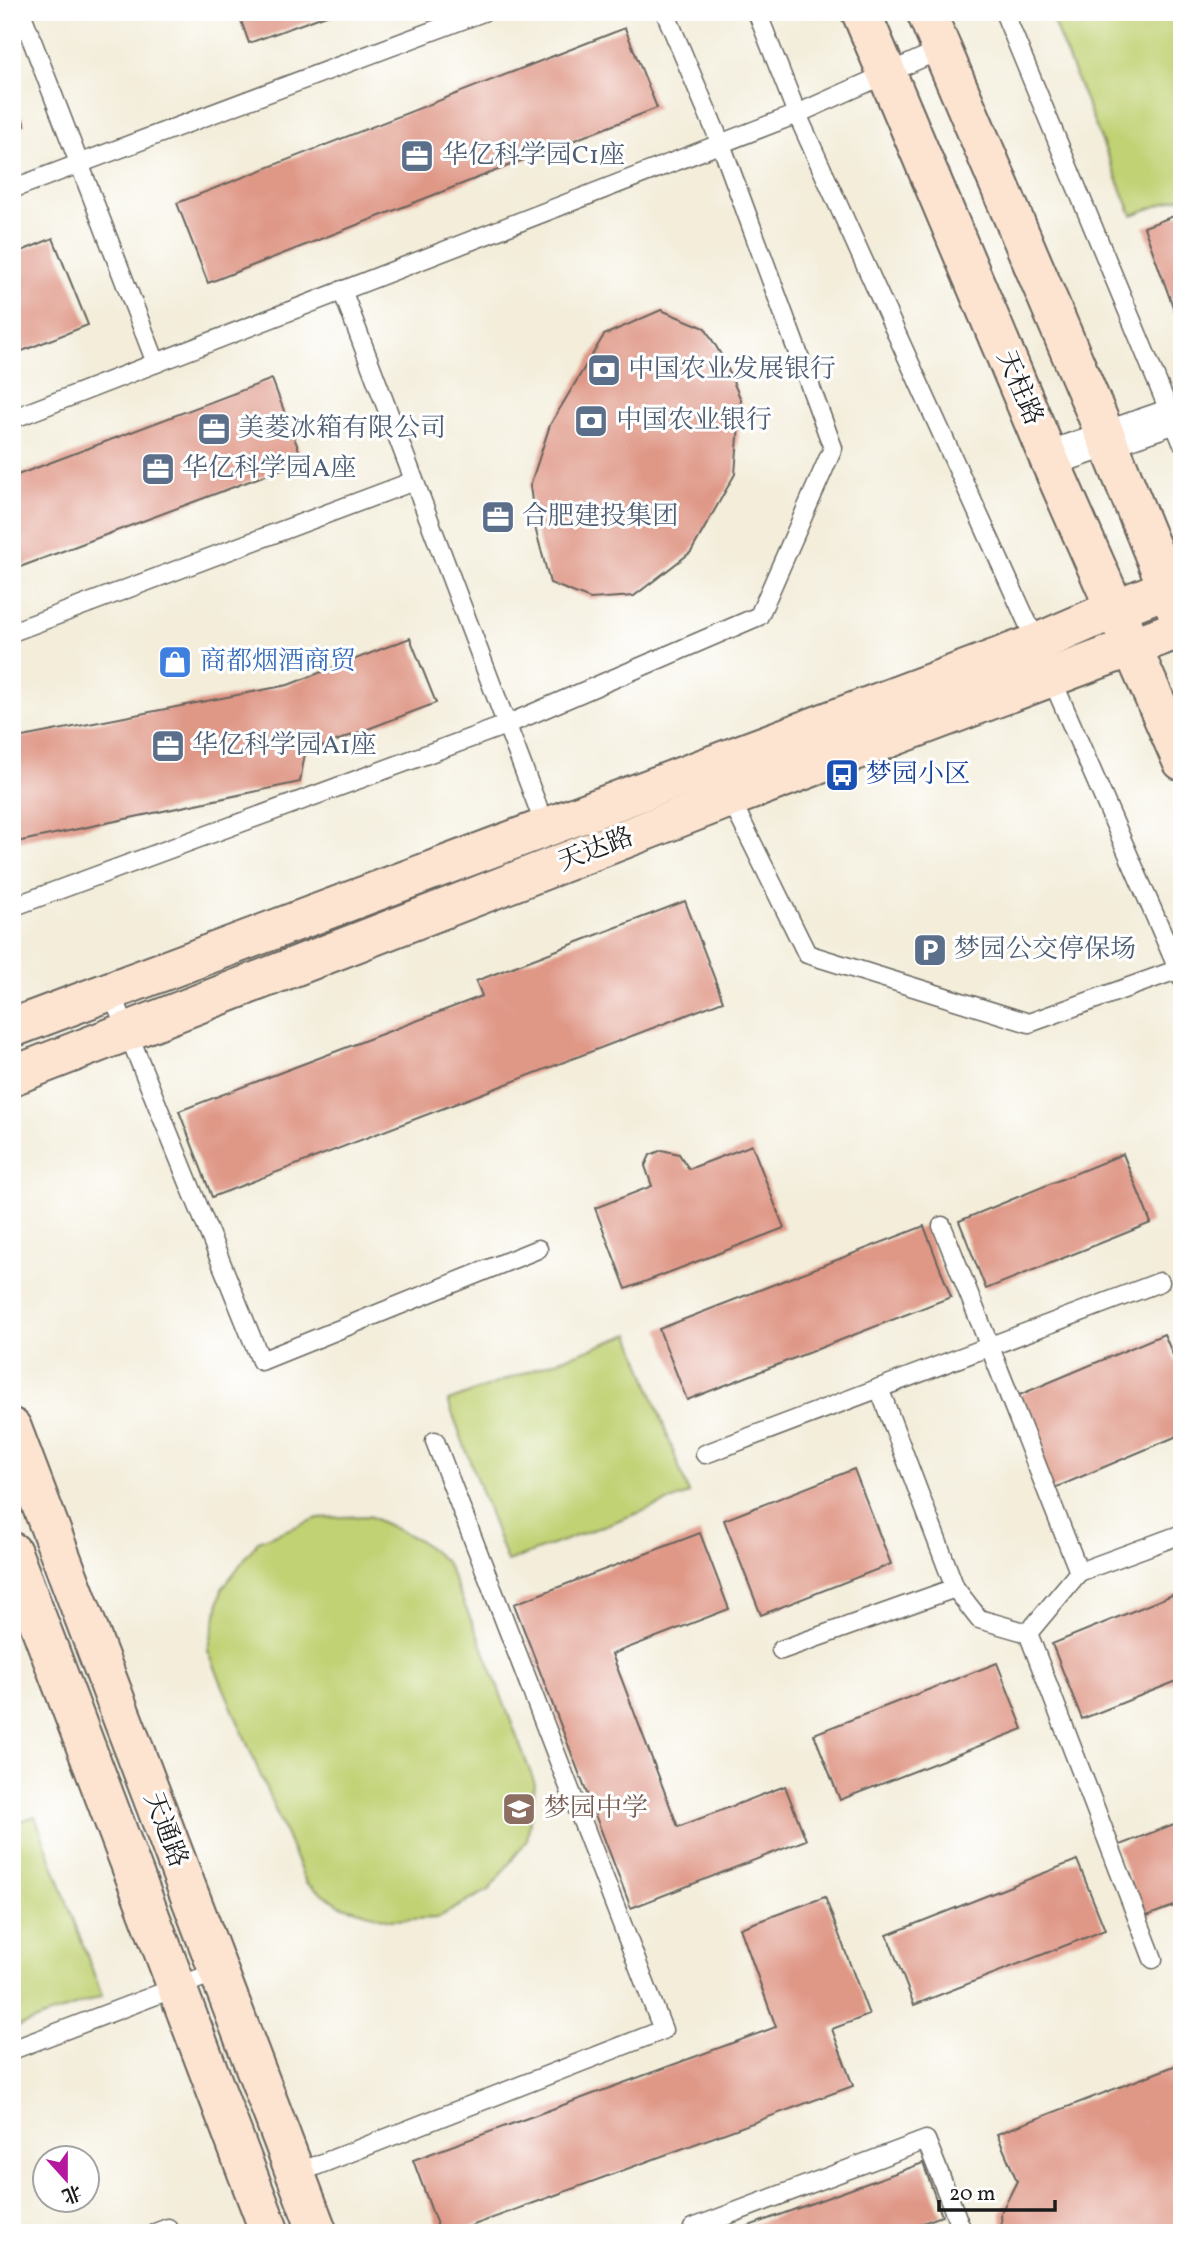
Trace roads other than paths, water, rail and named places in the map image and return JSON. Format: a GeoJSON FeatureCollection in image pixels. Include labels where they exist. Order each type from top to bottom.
{"type":"FeatureCollection","features":[{"type":"Feature","properties":{"kind":"street","name":"天柱路"},"geometry":{"type":"LineString","coordinates":[[862,12],[1049,459],[1182,761]]}},
{"type":"Feature","properties":{"kind":"street"},"geometry":{"type":"LineString","coordinates":[[926,12],[1107,439],[1182,626]]}},
{"type":"Feature","properties":{"kind":"street"},"geometry":{"type":"LineString","coordinates":[[1049,459],[1107,439],[1178,424]]}},
{"type":"Feature","properties":{"kind":"street","name":"天达路"},"geometry":{"type":"LineString","coordinates":[[1044,660],[1115,609],[1168,588]]}},
{"type":"Feature","properties":{"kind":"street","name":"天达路"},"geometry":{"type":"LineString","coordinates":[[12,1028],[545,828],[723,781],[1044,660],[1131,647],[1182,626]]}},
{"type":"Feature","properties":{"kind":"street","name":"天达路"},"geometry":{"type":"LineString","coordinates":[[12,1076],[559,864],[723,781]]}},
{"type":"Feature","properties":{"kind":"street","name":"天通路"},"geometry":{"type":"LineString","coordinates":[[12,1428],[318,2233]]}},
{"type":"Feature","properties":{"kind":"street","name":"天通路"},"geometry":{"type":"LineString","coordinates":[[12,1552],[270,2233]]}},
{"type":"Feature","properties":{"kind":"lane"},"geometry":{"type":"LineString","coordinates":[[21,12],[156,363]]}},
{"type":"Feature","properties":{"kind":"lane"},"geometry":{"type":"LineString","coordinates":[[12,189],[483,12]]}},
{"type":"Feature","properties":{"kind":"lane"},"geometry":{"type":"LineString","coordinates":[[12,907],[506,725],[759,617],[833,448],[721,144],[666,12]]}},
{"type":"Feature","properties":{"kind":"lane"},"geometry":{"type":"LineString","coordinates":[[723,781],[807,954],[1029,1023],[1181,971],[1044,660],[797,114],[757,12]]}},
{"type":"Feature","properties":{"kind":"lane"},"geometry":{"type":"LineString","coordinates":[[1004,12],[1178,424]]}},
{"type":"Feature","properties":{"kind":"lane"},"geometry":{"type":"LineString","coordinates":[[12,419],[797,114],[942,49]]}},
{"type":"Feature","properties":{"kind":"lane"},"geometry":{"type":"LineString","coordinates":[[342,290],[559,864]]}},
{"type":"Feature","properties":{"kind":"lane"},"geometry":{"type":"LineString","coordinates":[[12,632],[414,481]]}},
{"type":"Feature","properties":{"kind":"lane"},"geometry":{"type":"LineString","coordinates":[[111,991],[261,1361],[538,1249]]}},
{"type":"Feature","properties":{"kind":"lane"},"geometry":{"type":"LineString","coordinates":[[942,1226],[1079,1572]]}},
{"type":"Feature","properties":{"kind":"lane"},"geometry":{"type":"LineString","coordinates":[[705,1454],[1160,1282]]}},
{"type":"Feature","properties":{"kind":"lane"},"geometry":{"type":"LineString","coordinates":[[879,1388],[955,1588],[979,1619],[1028,1633]]}},
{"type":"Feature","properties":{"kind":"lane"},"geometry":{"type":"LineString","coordinates":[[295,2174],[663,2029],[435,1441]]}},
{"type":"Feature","properties":{"kind":"lane"},"geometry":{"type":"LineString","coordinates":[[1028,1633],[1079,1572],[1182,1534]]}},
{"type":"Feature","properties":{"kind":"lane"},"geometry":{"type":"LineString","coordinates":[[781,1650],[955,1588]]}},
{"type":"Feature","properties":{"kind":"lane"},"geometry":{"type":"LineString","coordinates":[[1028,1633],[1153,1959]]}},
{"type":"Feature","properties":{"kind":"lane"},"geometry":{"type":"LineString","coordinates":[[12,2050],[219,1971]]}},
{"type":"Feature","properties":{"kind":"lane"},"geometry":{"type":"LineString","coordinates":[[689,2231],[926,2140],[963,2233]]}},
{"type":"Feature","properties":{"kind":"lane"},"geometry":{"type":"LineString","coordinates":[[155,2233],[167,2228],[169,2233]]}},
{"type":"Feature","properties":{"kind":"place","name":"华亿科学园C1座"},"geometry":{"type":"Point","coordinates":[417,156]}},
{"type":"Feature","properties":{"kind":"place","name":"中国农业发展银行"},"geometry":{"type":"Point","coordinates":[604,370]}},
{"type":"Feature","properties":{"kind":"place","name":"中国农业银行"},"geometry":{"type":"Point","coordinates":[591,421]}},
{"type":"Feature","properties":{"kind":"place","name":"美菱冰箱有限公司"},"geometry":{"type":"Point","coordinates":[214,429]}},
{"type":"Feature","properties":{"kind":"place","name":"华亿科学园A座"},"geometry":{"type":"Point","coordinates":[158,469]}},
{"type":"Feature","properties":{"kind":"place","name":"合肥建投集团"},"geometry":{"type":"Point","coordinates":[498,517]}},
{"type":"Feature","properties":{"kind":"place","name":"商都烟酒商贸"},"geometry":{"type":"Point","coordinates":[175,662]}},
{"type":"Feature","properties":{"kind":"place","name":"华亿科学园A1座"},"geometry":{"type":"Point","coordinates":[168,746]}},
{"type":"Feature","properties":{"kind":"place","name":"梦园小区"},"geometry":{"type":"Point","coordinates":[842,775]}},
{"type":"Feature","properties":{"kind":"place","name":"梦园公交停保场"},"geometry":{"type":"Point","coordinates":[930,950]}},
{"type":"Feature","properties":{"kind":"place","name":"梦园中学"},"geometry":{"type":"Point","coordinates":[519,1809]}}]}
